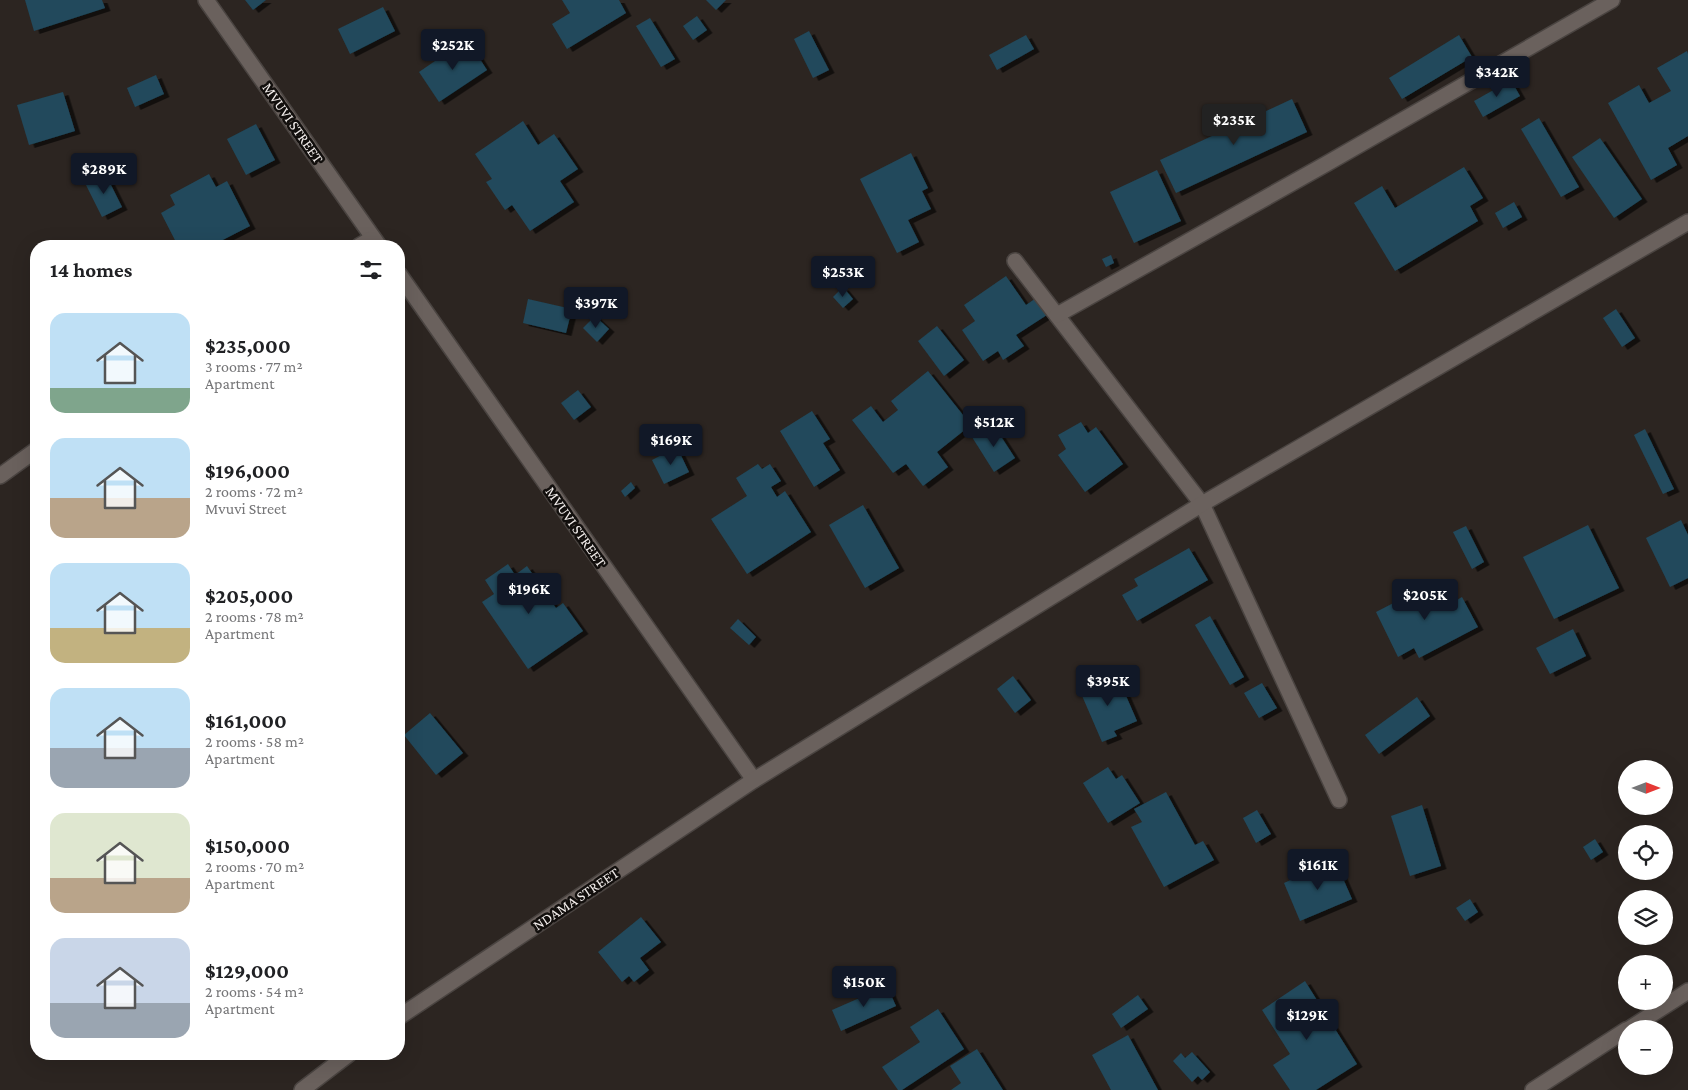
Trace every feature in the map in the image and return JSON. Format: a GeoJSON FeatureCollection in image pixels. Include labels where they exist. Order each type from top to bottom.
{"type":"FeatureCollection","features":[{"type":"Feature","properties":{"kind":"street","name":"MVUVI STREET"},"geometry":{"type":"LineString","coordinates":[[206,0],[375,240]]}},
{"type":"Feature","properties":{"kind":"street"},"geometry":{"type":"LineString","coordinates":[[1057,315],[1612,0]]}},
{"type":"Feature","properties":{"kind":"street","name":"NDAMA STREET"},"geometry":{"type":"LineString","coordinates":[[405,1013],[754,780],[1202,504],[1688,222]]}},
{"type":"Feature","properties":{"kind":"street"},"geometry":{"type":"LineString","coordinates":[[1015,261],[1202,504],[1339,800]]}},
{"type":"Feature","properties":{"kind":"street","name":"MVUVI STREET"},"geometry":{"type":"LineString","coordinates":[[405,283],[754,780]]}},
{"type":"Feature","properties":{"kind":"street"},"geometry":{"type":"LineString","coordinates":[[0,476],[30,454]]}},
{"type":"Feature","properties":{"kind":"street"},"geometry":{"type":"LineString","coordinates":[[1643,1020],[1688,991]]}},
{"type":"Feature","properties":{"kind":"street"},"geometry":{"type":"LineString","coordinates":[[1533,1090],[1618,1036]]}},
{"type":"Feature","properties":{"kind":"street"},"geometry":{"type":"LineString","coordinates":[[302,1090],[341,1060]]}},
{"type":"Feature","properties":{"kind":"building"},"geometry":{"type":"Polygon","coordinates":[[[25,0],[102,0],[105,8],[34,31],[25,0]]]}},
{"type":"Feature","properties":{"kind":"building"},"geometry":{"type":"Polygon","coordinates":[[[245,0],[266,0],[253,10],[245,0]]]}},
{"type":"Feature","properties":{"kind":"building"},"geometry":{"type":"Polygon","coordinates":[[[562,0],[619,0],[626,13],[567,49],[552,24],[570,13],[562,0]]]}},
{"type":"Feature","properties":{"kind":"building"},"geometry":{"type":"Polygon","coordinates":[[[706,0],[726,0],[716,10],[706,0]]]}},
{"type":"Feature","properties":{"kind":"building"},"geometry":{"type":"Polygon","coordinates":[[[383,7],[395,31],[350,54],[338,29],[383,7]]]}},
{"type":"Feature","properties":{"kind":"building"},"geometry":{"type":"Polygon","coordinates":[[[697,16],[707,30],[693,40],[683,26],[697,16]]]}},
{"type":"Feature","properties":{"kind":"building"},"geometry":{"type":"Polygon","coordinates":[[[650,18],[675,59],[661,67],[636,26],[650,18]]]}},
{"type":"Feature","properties":{"kind":"building"},"geometry":{"type":"Polygon","coordinates":[[[809,31],[829,70],[813,78],[794,39],[809,31]]]}},
{"type":"Feature","properties":{"kind":"building"},"geometry":{"type":"Polygon","coordinates":[[[1026,35],[1034,49],[997,70],[989,55],[1026,35]]]}},
{"type":"Feature","properties":{"kind":"building"},"geometry":{"type":"Polygon","coordinates":[[[1459,35],[1472,57],[1402,99],[1389,78],[1459,35]]]}},
{"type":"Feature","properties":{"kind":"building"},"geometry":{"type":"Polygon","coordinates":[[[467,39],[487,70],[439,102],[419,72],[467,39]]]}},
{"type":"Feature","properties":{"kind":"building"},"geometry":{"type":"Polygon","coordinates":[[[1687,51],[1688,136],[1668,148],[1677,165],[1651,180],[1608,103],[1639,85],[1649,103],[1671,91],[1657,68],[1687,51]]]}},
{"type":"Feature","properties":{"kind":"building"},"geometry":{"type":"Polygon","coordinates":[[[156,75],[164,94],[135,107],[127,88],[156,75]]]}},
{"type":"Feature","properties":{"kind":"building"},"geometry":{"type":"Polygon","coordinates":[[[1511,80],[1520,96],[1483,117],[1474,101],[1511,80]]]}},
{"type":"Feature","properties":{"kind":"building"},"geometry":{"type":"Polygon","coordinates":[[[63,92],[75,131],[29,145],[17,105],[63,92]]]}},
{"type":"Feature","properties":{"kind":"building"},"geometry":{"type":"Polygon","coordinates":[[[1292,99],[1307,132],[1176,193],[1160,160],[1292,99]]]}},
{"type":"Feature","properties":{"kind":"building"},"geometry":{"type":"Polygon","coordinates":[[[1539,118],[1579,187],[1561,197],[1521,129],[1539,118]]]}},
{"type":"Feature","properties":{"kind":"building"},"geometry":{"type":"Polygon","coordinates":[[[523,121],[538,145],[554,134],[578,169],[560,181],[574,202],[530,231],[512,205],[505,210],[486,182],[492,179],[475,154],[523,121]]]}},
{"type":"Feature","properties":{"kind":"building"},"geometry":{"type":"Polygon","coordinates":[[[256,124],[275,160],[246,175],[227,139],[256,124]]]}},
{"type":"Feature","properties":{"kind":"building"},"geometry":{"type":"Polygon","coordinates":[[[1600,138],[1642,199],[1614,218],[1572,157],[1600,138]]]}},
{"type":"Feature","properties":{"kind":"building"},"geometry":{"type":"Polygon","coordinates":[[[911,153],[928,188],[922,191],[931,209],[908,220],[919,242],[897,253],[860,179],[911,153]]]}},
{"type":"Feature","properties":{"kind":"building"},"geometry":{"type":"Polygon","coordinates":[[[1464,167],[1483,198],[1470,206],[1478,221],[1395,271],[1354,203],[1382,186],[1395,208],[1464,167]]]}},
{"type":"Feature","properties":{"kind":"building"},"geometry":{"type":"Polygon","coordinates":[[[1157,170],[1181,221],[1134,243],[1110,192],[1157,170]]]}},
{"type":"Feature","properties":{"kind":"building"},"geometry":{"type":"Polygon","coordinates":[[[105,173],[122,207],[102,217],[85,183],[105,173]]]}},
{"type":"Feature","properties":{"kind":"building"},"geometry":{"type":"Polygon","coordinates":[[[209,174],[216,187],[227,181],[250,226],[223,240],[175,240],[161,213],[175,205],[170,195],[209,174]]]}},
{"type":"Feature","properties":{"kind":"building"},"geometry":{"type":"Polygon","coordinates":[[[1514,202],[1522,217],[1503,228],[1495,213],[1514,202]]]}},
{"type":"Feature","properties":{"kind":"building"},"geometry":{"type":"Polygon","coordinates":[[[1111,255],[1114,263],[1106,267],[1102,259],[1111,255]]]}},
{"type":"Feature","properties":{"kind":"building"},"geometry":{"type":"Polygon","coordinates":[[[1006,276],[1026,305],[1039,296],[1050,313],[1016,335],[1024,346],[1003,360],[998,351],[983,361],[962,330],[975,321],[964,305],[1006,276]]]}},
{"type":"Feature","properties":{"kind":"building"},"geometry":{"type":"Polygon","coordinates":[[[843,287],[853,299],[843,308],[833,297],[843,287]]]}},
{"type":"Feature","properties":{"kind":"building"},"geometry":{"type":"Polygon","coordinates":[[[528,299],[572,309],[566,333],[523,323],[528,299]]]}},
{"type":"Feature","properties":{"kind":"building"},"geometry":{"type":"Polygon","coordinates":[[[1616,309],[1635,338],[1622,347],[1603,318],[1616,309]]]}},
{"type":"Feature","properties":{"kind":"building"},"geometry":{"type":"Polygon","coordinates":[[[595,316],[609,329],[597,342],[583,328],[595,316]]]}},
{"type":"Feature","properties":{"kind":"building"},"geometry":{"type":"Polygon","coordinates":[[[937,326],[964,360],[944,376],[918,341],[937,326]]]}},
{"type":"Feature","properties":{"kind":"building"},"geometry":{"type":"Polygon","coordinates":[[[928,371],[971,425],[937,452],[948,467],[923,486],[906,464],[893,473],[852,420],[871,406],[883,422],[898,410],[891,401],[928,371]]]}},
{"type":"Feature","properties":{"kind":"building"},"geometry":{"type":"Polygon","coordinates":[[[578,390],[591,407],[574,420],[561,403],[578,390]]]}},
{"type":"Feature","properties":{"kind":"building"},"geometry":{"type":"Polygon","coordinates":[[[812,411],[830,439],[823,443],[840,470],[814,487],[780,431],[812,411]]]}},
{"type":"Feature","properties":{"kind":"building"},"geometry":{"type":"Polygon","coordinates":[[[1081,422],[1088,433],[1096,427],[1123,464],[1085,492],[1058,455],[1066,449],[1058,435],[1081,422]]]}},
{"type":"Feature","properties":{"kind":"building"},"geometry":{"type":"Polygon","coordinates":[[[993,424],[1015,458],[994,472],[972,437],[993,424]]]}},
{"type":"Feature","properties":{"kind":"building"},"geometry":{"type":"Polygon","coordinates":[[[1645,429],[1674,489],[1663,494],[1634,435],[1645,429]]]}},
{"type":"Feature","properties":{"kind":"building"},"geometry":{"type":"Polygon","coordinates":[[[677,447],[689,472],[664,484],[652,460],[677,447]]]}},
{"type":"Feature","properties":{"kind":"building"},"geometry":{"type":"Polygon","coordinates":[[[758,464],[762,469],[770,464],[781,481],[771,487],[777,497],[785,491],[811,532],[747,574],[711,519],[747,496],[736,478],[758,464]]]}},
{"type":"Feature","properties":{"kind":"building"},"geometry":{"type":"Polygon","coordinates":[[[631,482],[635,488],[625,497],[621,491],[631,482]]]}},
{"type":"Feature","properties":{"kind":"building"},"geometry":{"type":"Polygon","coordinates":[[[863,505],[899,568],[865,588],[829,525],[863,505]]]}},
{"type":"Feature","properties":{"kind":"building"},"geometry":{"type":"Polygon","coordinates":[[[1681,520],[1688,535],[1688,578],[1670,587],[1646,538],[1681,520]]]}},
{"type":"Feature","properties":{"kind":"building"},"geometry":{"type":"Polygon","coordinates":[[[1588,525],[1619,588],[1554,619],[1523,557],[1588,525]]]}},
{"type":"Feature","properties":{"kind":"building"},"geometry":{"type":"Polygon","coordinates":[[[1466,526],[1484,562],[1472,569],[1453,532],[1466,526]]]}},
{"type":"Feature","properties":{"kind":"building"},"geometry":{"type":"Polygon","coordinates":[[[1189,548],[1208,580],[1137,621],[1122,595],[1138,586],[1134,579],[1189,548]]]}},
{"type":"Feature","properties":{"kind":"building"},"geometry":{"type":"Polygon","coordinates":[[[508,564],[515,575],[527,566],[556,608],[563,603],[583,631],[528,669],[482,602],[494,594],[485,580],[508,564]]]}},
{"type":"Feature","properties":{"kind":"building"},"geometry":{"type":"Polygon","coordinates":[[[1436,581],[1448,605],[1462,597],[1478,627],[1419,658],[1414,648],[1398,657],[1376,612],[1436,581]]]}},
{"type":"Feature","properties":{"kind":"building"},"geometry":{"type":"Polygon","coordinates":[[[1210,616],[1244,677],[1230,685],[1195,625],[1210,616]]]}},
{"type":"Feature","properties":{"kind":"building"},"geometry":{"type":"Polygon","coordinates":[[[738,619],[756,637],[749,645],[730,628],[738,619]]]}},
{"type":"Feature","properties":{"kind":"building"},"geometry":{"type":"Polygon","coordinates":[[[1573,629],[1586,656],[1550,674],[1536,648],[1573,629]]]}},
{"type":"Feature","properties":{"kind":"building"},"geometry":{"type":"Polygon","coordinates":[[[1117,675],[1137,721],[1114,731],[1117,736],[1102,742],[1080,691],[1117,675]]]}},
{"type":"Feature","properties":{"kind":"building"},"geometry":{"type":"Polygon","coordinates":[[[1013,676],[1031,700],[1015,713],[997,689],[1013,676]]]}},
{"type":"Feature","properties":{"kind":"building"},"geometry":{"type":"Polygon","coordinates":[[[1262,683],[1277,708],[1259,718],[1244,693],[1262,683]]]}},
{"type":"Feature","properties":{"kind":"building"},"geometry":{"type":"Polygon","coordinates":[[[1417,697],[1430,716],[1379,754],[1365,735],[1417,697]]]}},
{"type":"Feature","properties":{"kind":"building"},"geometry":{"type":"Polygon","coordinates":[[[430,713],[463,753],[436,775],[405,734],[430,713]]]}},
{"type":"Feature","properties":{"kind":"building"},"geometry":{"type":"Polygon","coordinates":[[[1108,767],[1116,779],[1122,775],[1140,803],[1108,823],[1083,783],[1108,767]]]}},
{"type":"Feature","properties":{"kind":"building"},"geometry":{"type":"Polygon","coordinates":[[[1166,792],[1195,845],[1203,841],[1214,860],[1164,887],[1131,827],[1142,822],[1134,809],[1166,792]]]}},
{"type":"Feature","properties":{"kind":"building"},"geometry":{"type":"Polygon","coordinates":[[[1422,805],[1441,866],[1410,876],[1391,816],[1422,805]]]}},
{"type":"Feature","properties":{"kind":"building"},"geometry":{"type":"Polygon","coordinates":[[[1257,810],[1271,834],[1256,843],[1243,818],[1257,810]]]}},
{"type":"Feature","properties":{"kind":"building"},"geometry":{"type":"Polygon","coordinates":[[[1595,839],[1603,852],[1591,860],[1583,847],[1595,839]]]}},
{"type":"Feature","properties":{"kind":"building"},"geometry":{"type":"Polygon","coordinates":[[[1335,860],[1352,899],[1300,921],[1284,883],[1335,860]]]}},
{"type":"Feature","properties":{"kind":"building"},"geometry":{"type":"Polygon","coordinates":[[[1470,899],[1478,912],[1465,921],[1456,908],[1470,899]]]}},
{"type":"Feature","properties":{"kind":"building"},"geometry":{"type":"Polygon","coordinates":[[[641,917],[661,942],[640,958],[649,970],[634,982],[629,976],[622,982],[598,952],[641,917]]]}},
{"type":"Feature","properties":{"kind":"building"},"geometry":{"type":"Polygon","coordinates":[[[1305,981],[1357,1064],[1316,1090],[1290,1090],[1273,1065],[1290,1054],[1262,1010],[1305,981]]]}},
{"type":"Feature","properties":{"kind":"building"},"geometry":{"type":"Polygon","coordinates":[[[887,986],[896,1006],[841,1031],[832,1010],[887,986]]]}},
{"type":"Feature","properties":{"kind":"building"},"geometry":{"type":"Polygon","coordinates":[[[1138,995],[1148,1009],[1121,1028],[1112,1014],[1138,995]]]}},
{"type":"Feature","properties":{"kind":"building"},"geometry":{"type":"Polygon","coordinates":[[[938,1009],[964,1049],[902,1090],[898,1090],[882,1067],[920,1042],[910,1027],[938,1009]]]}},
{"type":"Feature","properties":{"kind":"building"},"geometry":{"type":"Polygon","coordinates":[[[1128,1035],[1158,1090],[1111,1090],[1092,1055],[1128,1035]]]}},
{"type":"Feature","properties":{"kind":"building"},"geometry":{"type":"Polygon","coordinates":[[[977,1049],[1003,1090],[951,1090],[961,1083],[950,1066],[977,1049]]]}},
{"type":"Feature","properties":{"kind":"building"},"geometry":{"type":"Polygon","coordinates":[[[1192,1052],[1210,1072],[1202,1080],[1198,1076],[1192,1082],[1173,1061],[1181,1053],[1185,1058],[1192,1052]]]}}]}
